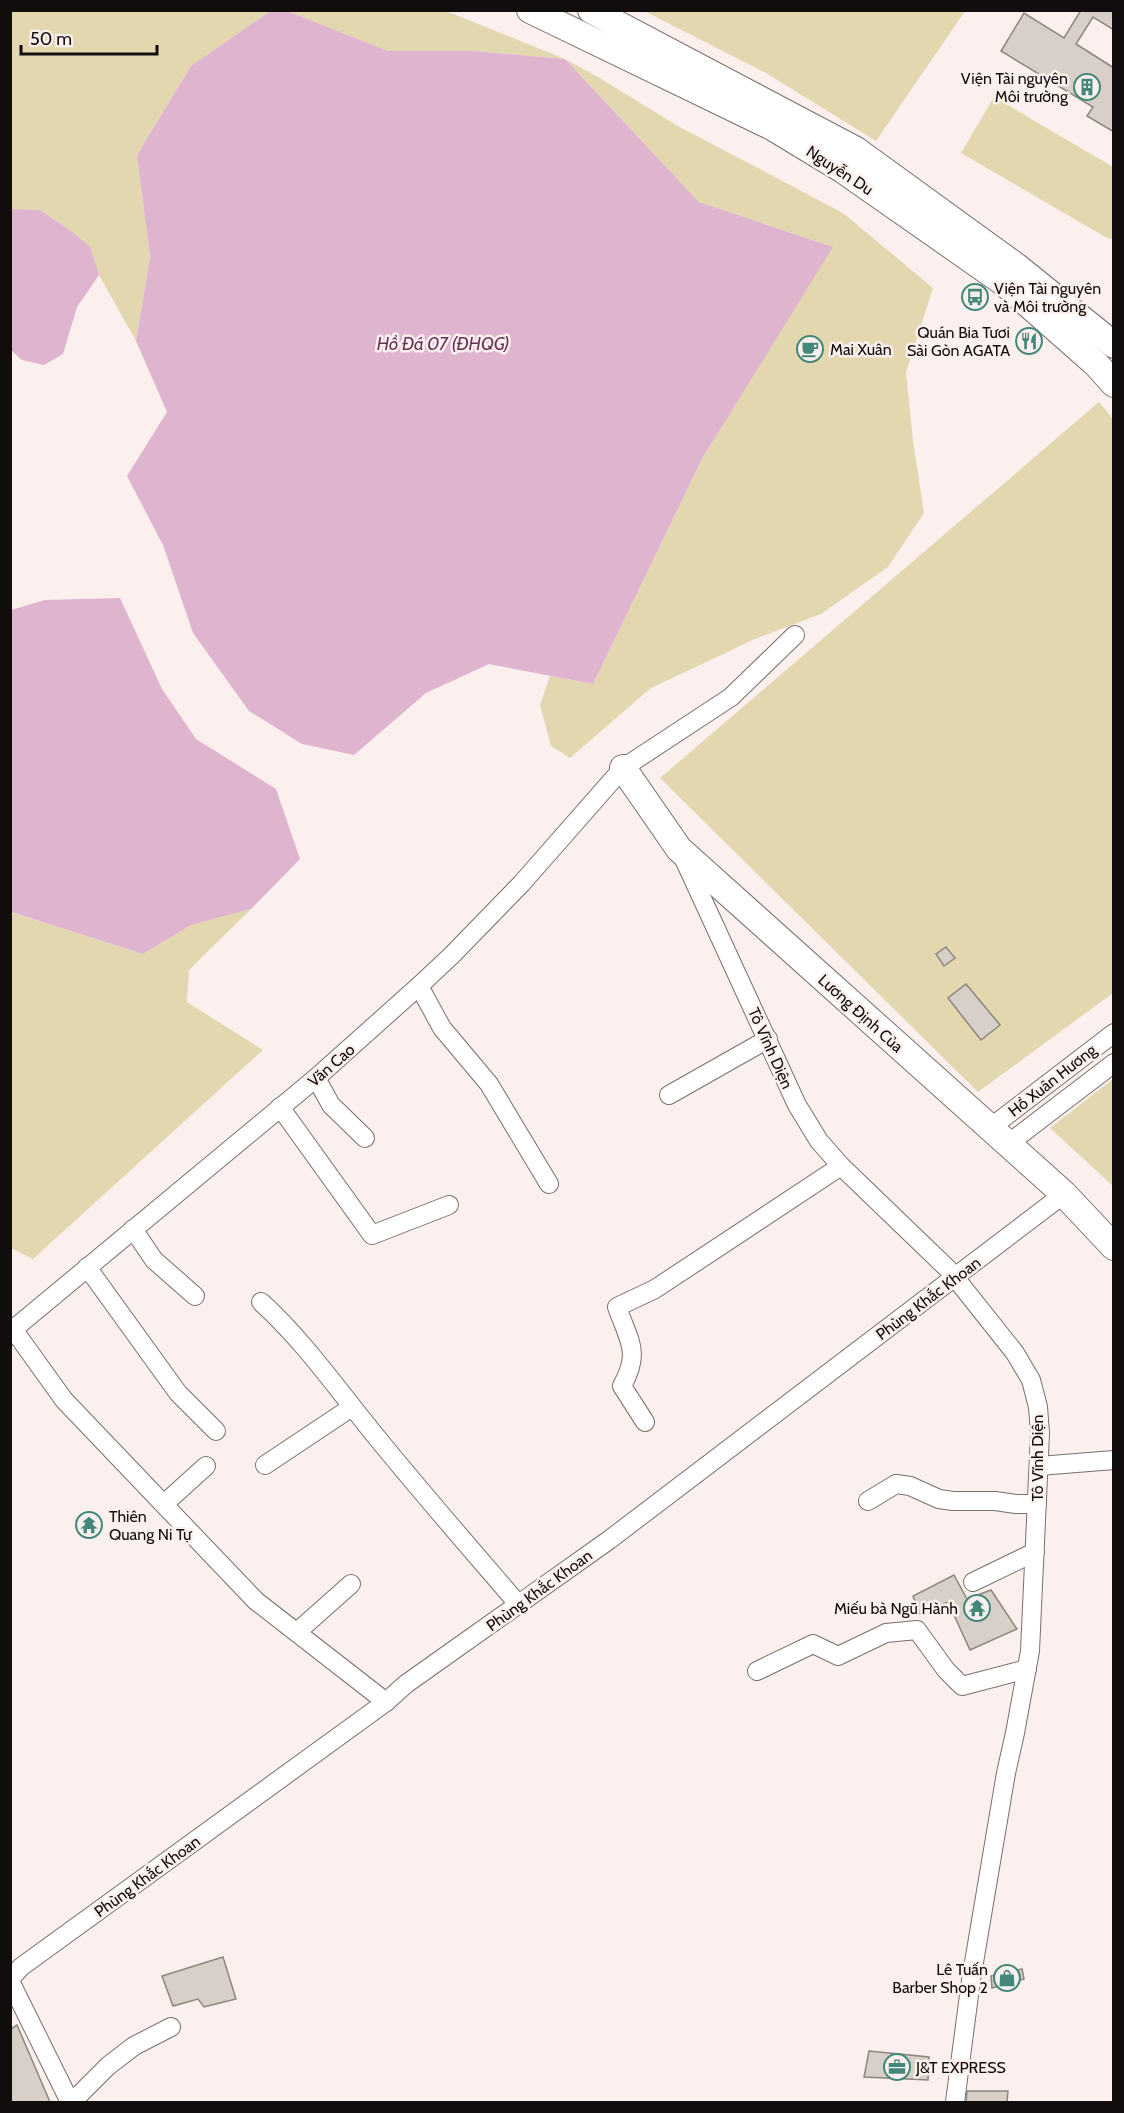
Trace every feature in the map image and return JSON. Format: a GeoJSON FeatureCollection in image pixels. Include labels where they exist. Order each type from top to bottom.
{"type":"FeatureCollection","features":[{"type":"Feature","properties":{"kind":"street","name":"Nguyễn Du"},"geometry":{"type":"LineString","coordinates":[[530,10],[772,127],[843,170],[1003,282],[1105,358],[1113,384]]}},
{"type":"Feature","properties":{"kind":"street","name":"Nguyễn Du"},"geometry":{"type":"LineString","coordinates":[[591,10],[856,150],[1016,266],[1113,345]]}},
{"type":"Feature","properties":{"kind":"street","name":"Văn Cao"},"geometry":{"type":"LineString","coordinates":[[12,1330],[316,1078],[452,955],[522,883],[623,768],[731,697],[795,635]]}},
{"type":"Feature","properties":{"kind":"street","name":"Lương Định Của"},"geometry":{"type":"LineString","coordinates":[[623,768],[679,849],[1064,1194],[1113,1247]]}},
{"type":"Feature","properties":{"kind":"street","name":"Tô Vĩnh Diện"},"geometry":{"type":"LineString","coordinates":[[679,849],[797,1105],[819,1142],[955,1277],[1015,1353],[1031,1380],[1038,1407],[1039,1466],[1030,1651],[1006,1773],[971,1980],[955,2103]]}},
{"type":"Feature","properties":{"kind":"street"},"geometry":{"type":"LineString","coordinates":[[418,986],[442,1028],[489,1084],[549,1184]]}},
{"type":"Feature","properties":{"kind":"street","name":"Hồ Xuân Hương"},"geometry":{"type":"LineString","coordinates":[[999,1136],[1113,1033]]}},
{"type":"Feature","properties":{"kind":"street"},"geometry":{"type":"LineString","coordinates":[[669,1095],[768,1039]]}},
{"type":"Feature","properties":{"kind":"street","name":"Hồ Xuân Hương"},"geometry":{"type":"LineString","coordinates":[[999,1136],[1113,1063]]}},
{"type":"Feature","properties":{"kind":"street"},"geometry":{"type":"LineString","coordinates":[[316,1078],[331,1105],[365,1138]]}},
{"type":"Feature","properties":{"kind":"street"},"geometry":{"type":"LineString","coordinates":[[280,1107],[372,1235],[449,1205]]}},
{"type":"Feature","properties":{"kind":"street"},"geometry":{"type":"LineString","coordinates":[[645,1422],[622,1386],[629,1373],[634,1355],[618,1307],[655,1289],[841,1166]]}},
{"type":"Feature","properties":{"kind":"street","name":"Phùng Khắc Khoan"},"geometry":{"type":"LineString","coordinates":[[10,1980],[21,1967],[386,1702],[406,1684],[609,1539],[1064,1194]]}},
{"type":"Feature","properties":{"kind":"street"},"geometry":{"type":"LineString","coordinates":[[133,1229],[154,1260],[195,1296]]}},
{"type":"Feature","properties":{"kind":"street"},"geometry":{"type":"LineString","coordinates":[[87,1267],[177,1393],[216,1431]]}},
{"type":"Feature","properties":{"kind":"street"},"geometry":{"type":"LineString","coordinates":[[261,1302],[316,1362],[519,1605]]}},
{"type":"Feature","properties":{"kind":"street"},"geometry":{"type":"LineString","coordinates":[[12,1330],[64,1400],[256,1600],[386,1702]]}},
{"type":"Feature","properties":{"kind":"street"},"geometry":{"type":"LineString","coordinates":[[265,1465],[352,1407]]}},
{"type":"Feature","properties":{"kind":"street"},"geometry":{"type":"LineString","coordinates":[[1039,1466],[1113,1460]]}},
{"type":"Feature","properties":{"kind":"street"},"geometry":{"type":"LineString","coordinates":[[164,1504],[206,1466]]}},
{"type":"Feature","properties":{"kind":"street"},"geometry":{"type":"LineString","coordinates":[[868,1501],[896,1484],[909,1486],[939,1499],[954,1502],[995,1501],[1037,1504]]}},
{"type":"Feature","properties":{"kind":"street"},"geometry":{"type":"LineString","coordinates":[[973,1582],[1035,1552]]}},
{"type":"Feature","properties":{"kind":"street"},"geometry":{"type":"LineString","coordinates":[[297,1632],[351,1584]]}},
{"type":"Feature","properties":{"kind":"street"},"geometry":{"type":"LineString","coordinates":[[757,1671],[813,1644],[838,1656],[886,1633],[917,1630],[946,1670],[962,1686],[1027,1669]]}},
{"type":"Feature","properties":{"kind":"street"},"geometry":{"type":"LineString","coordinates":[[10,1980],[71,2103],[108,2066],[134,2046],[171,2027]]}},
{"type":"Feature","properties":{"kind":"shaded area"},"geometry":{"type":"Polygon","coordinates":[[[11,11],[271,11],[191,66],[137,155],[150,257],[136,341],[99,275],[89,247],[74,233],[40,210],[11,209],[11,11]]]}},
{"type":"Feature","properties":{"kind":"shaded area"},"geometry":{"type":"Polygon","coordinates":[[[287,11],[446,11],[565,59],[473,51],[388,51],[287,11]]]}},
{"type":"Feature","properties":{"kind":"shaded area"},"geometry":{"type":"Polygon","coordinates":[[[644,11],[965,11],[876,141],[766,73],[644,11]]]}},
{"type":"Feature","properties":{"kind":"shaded area"},"geometry":{"type":"Polygon","coordinates":[[[565,59],[676,125],[843,213],[933,288],[906,372],[924,513],[888,567],[821,614],[755,639],[651,688],[570,758],[551,746],[540,705],[550,676],[593,684],[703,457],[832,247],[699,202],[565,59]]]}},
{"type":"Feature","properties":{"kind":"shaded area"},"geometry":{"type":"Polygon","coordinates":[[[994,97],[1113,167],[1113,239],[1107,238],[961,153],[994,97]]]}},
{"type":"Feature","properties":{"kind":"shaded area"},"geometry":{"type":"Polygon","coordinates":[[[1099,402],[1113,419],[1113,993],[978,1092],[660,778],[1099,402]]]}},
{"type":"Feature","properties":{"kind":"shaded area"},"geometry":{"type":"Polygon","coordinates":[[[251,909],[189,970],[187,1002],[263,1050],[33,1259],[11,1248],[10,912],[143,954],[191,925],[251,909]]]}},
{"type":"Feature","properties":{"kind":"shaded area"},"geometry":{"type":"Polygon","coordinates":[[[1113,1079],[1113,1186],[1050,1128],[1113,1079]]]}},
{"type":"Feature","properties":{"kind":"water","name":"Hồ Đá 07 (ĐHQG)"},"geometry":{"type":"Polygon","coordinates":[[[272,10],[287,11],[388,51],[473,51],[565,59],[699,202],[833,247],[703,457],[593,684],[489,664],[426,693],[354,755],[302,744],[249,711],[193,633],[163,545],[127,476],[167,412],[136,341],[150,257],[137,155],[191,66],[272,10]]]}},
{"type":"Feature","properties":{"kind":"water"},"geometry":{"type":"Polygon","coordinates":[[[11,209],[40,210],[74,233],[90,247],[99,275],[77,307],[63,354],[44,365],[22,360],[11,350],[11,209]]]}},
{"type":"Feature","properties":{"kind":"water"},"geometry":{"type":"Polygon","coordinates":[[[120,598],[162,689],[196,739],[276,789],[300,859],[251,909],[191,925],[143,954],[11,912],[11,610],[45,600],[120,598]]]}},
{"type":"Feature","properties":{"kind":"building","name":"Viện Tài nguyên Môi trường"},"geometry":{"type":"Polygon","coordinates":[[[1081,10],[1114,10],[1114,30],[1093,17],[1076,44],[1114,68],[1114,132],[1087,116],[1093,107],[1001,51],[1024,13],[1064,38],[1081,10]]]}},
{"type":"Feature","properties":{"kind":"building"},"geometry":{"type":"Polygon","coordinates":[[[946,947],[955,958],[944,966],[936,954],[946,947]]]}},
{"type":"Feature","properties":{"kind":"building"},"geometry":{"type":"Polygon","coordinates":[[[966,984],[1000,1025],[981,1040],[948,998],[966,984]]]}},
{"type":"Feature","properties":{"kind":"building","name":"Miếu bà Ngũ Hành"},"geometry":{"type":"Polygon","coordinates":[[[954,1575],[967,1599],[991,1590],[1017,1629],[970,1650],[948,1602],[920,1614],[913,1596],[954,1575]]]}},
{"type":"Feature","properties":{"kind":"building"},"geometry":{"type":"Polygon","coordinates":[[[223,1957],[236,1999],[204,2007],[198,1999],[173,2006],[162,1976],[223,1957]]]}},
{"type":"Feature","properties":{"kind":"building","name":"Lê Tuấn Barber Shop 2"},"geometry":{"type":"Polygon","coordinates":[[[1022,1969],[1024,1979],[992,1988],[991,1976],[1022,1969]]]}},
{"type":"Feature","properties":{"kind":"building"},"geometry":{"type":"Polygon","coordinates":[[[17,2025],[50,2102],[10,2102],[10,2030],[17,2025]]]}},
{"type":"Feature","properties":{"kind":"building","name":"J&T EXPRESS"},"geometry":{"type":"Polygon","coordinates":[[[869,2051],[929,2057],[928,2080],[864,2077],[869,2051]]]}},
{"type":"Feature","properties":{"kind":"building"},"geometry":{"type":"Polygon","coordinates":[[[967,2091],[1008,2091],[1007,2102],[966,2102],[967,2091]]]}},
{"type":"Feature","properties":{"kind":"place","name":"Viện Tài nguyên Môi trường"},"geometry":{"type":"Point","coordinates":[1087,87]}},
{"type":"Feature","properties":{"kind":"place","name":"Viện Tài nguyên và Môi trường"},"geometry":{"type":"Point","coordinates":[975,297]}},
{"type":"Feature","properties":{"kind":"place","name":"Quán Bia Tươi Sài Gòn AGATA"},"geometry":{"type":"Point","coordinates":[1029,341]}},
{"type":"Feature","properties":{"kind":"place","name":"Mai Xuân"},"geometry":{"type":"Point","coordinates":[810,349]}},
{"type":"Feature","properties":{"kind":"place","name":"Thiên Quang Ni Tự"},"geometry":{"type":"Point","coordinates":[89,1525]}},
{"type":"Feature","properties":{"kind":"place","name":"Miếu bà Ngũ Hành"},"geometry":{"type":"Point","coordinates":[977,1608]}},
{"type":"Feature","properties":{"kind":"place","name":"Lê Tuấn Barber Shop 2"},"geometry":{"type":"Point","coordinates":[1007,1978]}},
{"type":"Feature","properties":{"kind":"place","name":"J&T EXPRESS"},"geometry":{"type":"Point","coordinates":[897,2067]}}]}
